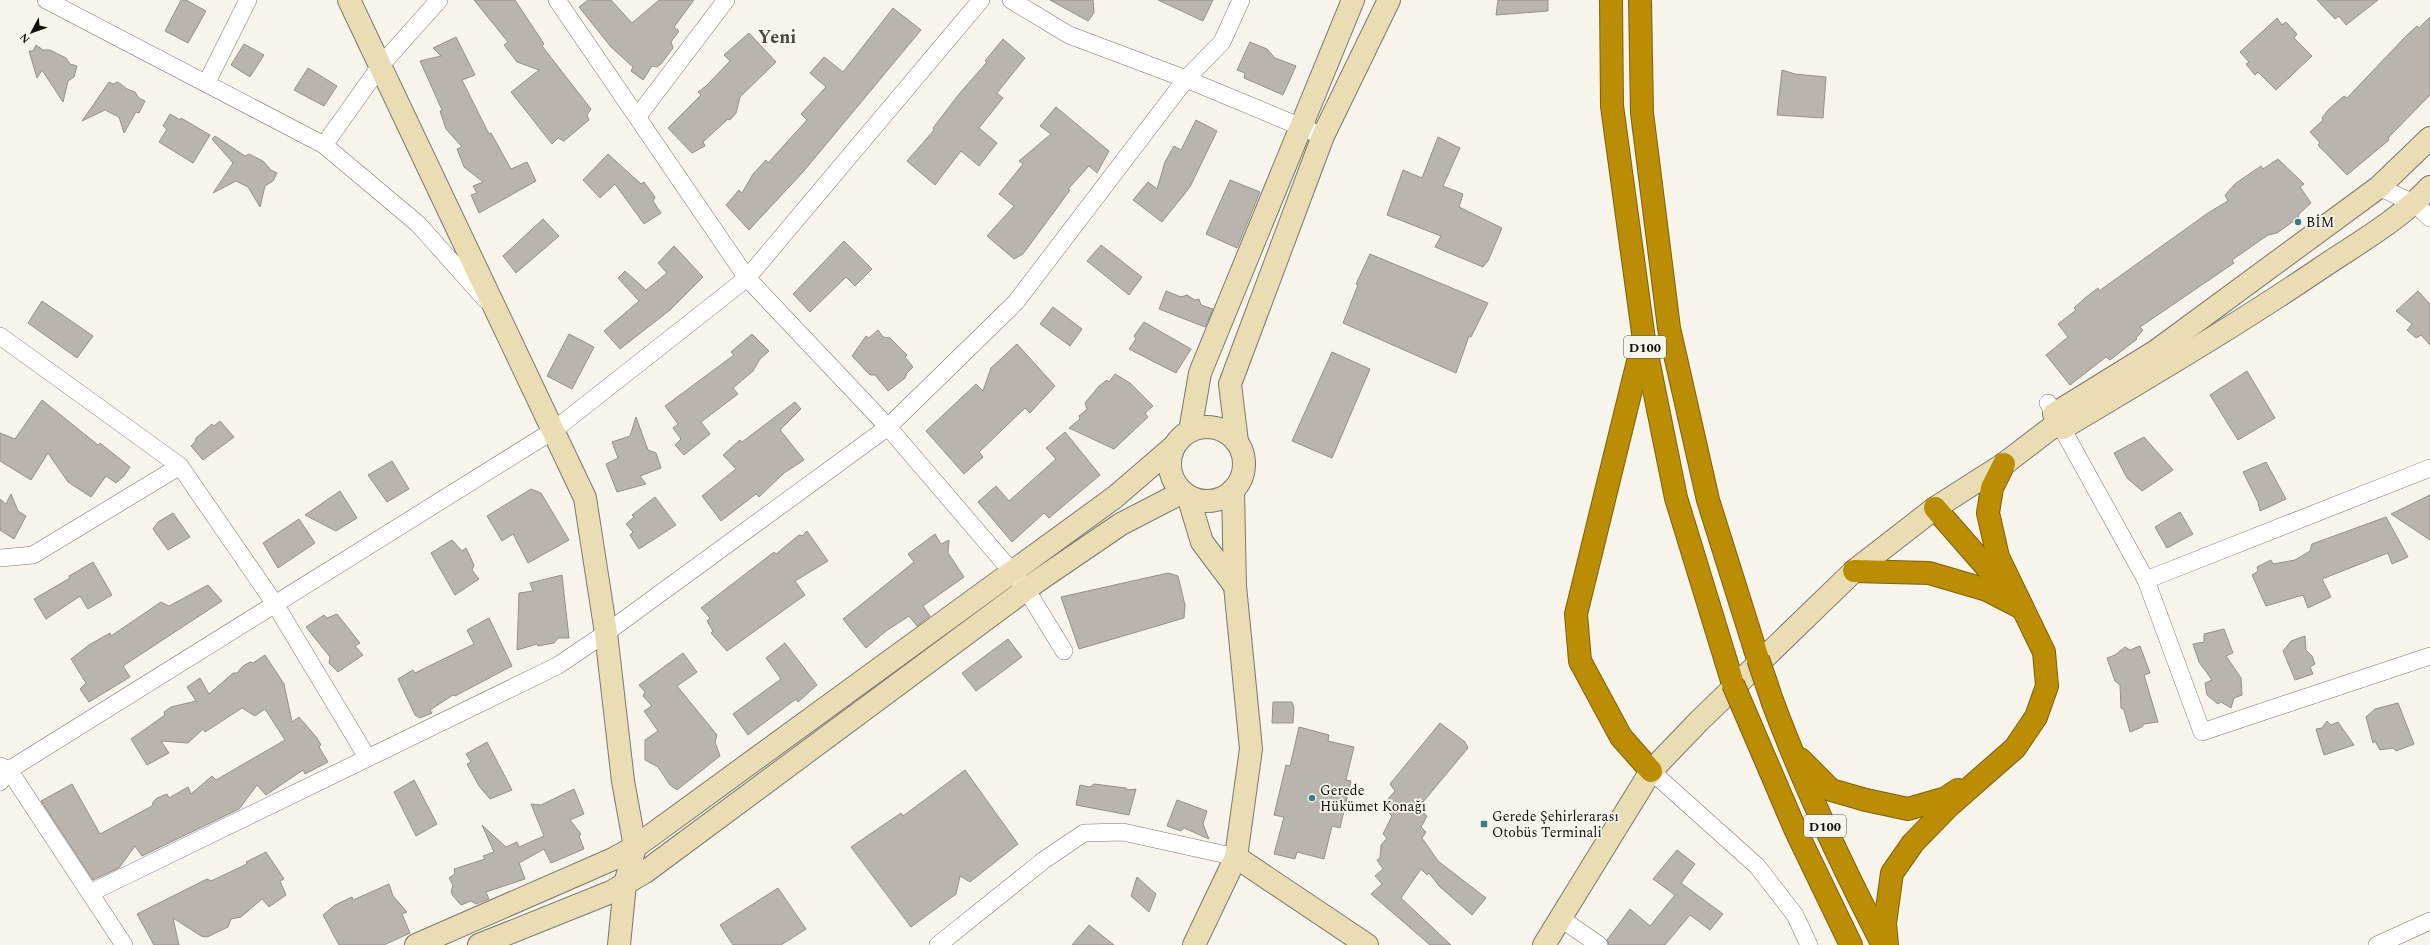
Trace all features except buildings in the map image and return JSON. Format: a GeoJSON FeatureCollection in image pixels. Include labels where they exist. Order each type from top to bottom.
{"type":"FeatureCollection","features":[{"type":"Feature","properties":{"kind":"highway","name":"D100"},"geometry":{"type":"LineString","coordinates":[[1611,0],[1612,106],[1644,340],[1676,498],[1733,684],[1796,831],[1851,945]]}},
{"type":"Feature","properties":{"kind":"highway","name":"D100"},"geometry":{"type":"LineString","coordinates":[[1640,0],[1642,113],[1669,328],[1708,500],[1758,659],[1792,752],[1847,875],[1883,945]]}},
{"type":"Feature","properties":{"kind":"highway"},"geometry":{"type":"LineString","coordinates":[[1644,340],[1576,614],[1580,661],[1621,737],[1651,771]]}},
{"type":"Feature","properties":{"kind":"highway"},"geometry":{"type":"LineString","coordinates":[[1887,945],[1885,922],[1892,873],[1913,843],[1985,773],[2015,748],[2036,717],[2047,686],[2044,652],[1998,557],[1988,512],[1992,488],[2004,464]]}},
{"type":"Feature","properties":{"kind":"highway"},"geometry":{"type":"LineString","coordinates":[[1935,508],[2022,608]]}},
{"type":"Feature","properties":{"kind":"highway"},"geometry":{"type":"LineString","coordinates":[[1854,571],[1929,573],[1987,590],[2022,608]]}},
{"type":"Feature","properties":{"kind":"highway"},"geometry":{"type":"LineString","coordinates":[[1792,752],[1831,790],[1866,800],[1908,809],[1946,798],[1985,773]]}},
{"type":"Feature","properties":{"kind":"street"},"geometry":{"type":"LineString","coordinates":[[46,0],[206,82],[324,145],[418,224],[499,315]]}},
{"type":"Feature","properties":{"kind":"street"},"geometry":{"type":"LineString","coordinates":[[206,82],[248,0]]}},
{"type":"Feature","properties":{"kind":"street"},"geometry":{"type":"LineString","coordinates":[[349,0],[585,498],[606,633],[623,781],[635,847],[625,884],[618,945]]}},
{"type":"Feature","properties":{"kind":"street"},"geometry":{"type":"LineString","coordinates":[[324,145],[381,65],[439,0]]}},
{"type":"Feature","properties":{"kind":"street"},"geometry":{"type":"LineString","coordinates":[[557,0],[638,116],[747,278],[888,427],[1019,581],[1064,651]]}},
{"type":"Feature","properties":{"kind":"street"},"geometry":{"type":"LineString","coordinates":[[638,116],[726,0]]}},
{"type":"Feature","properties":{"kind":"street"},"geometry":{"type":"LineString","coordinates":[[124,945],[90,893],[3,773],[554,430],[747,278],[981,0]]}},
{"type":"Feature","properties":{"kind":"street"},"geometry":{"type":"LineString","coordinates":[[1011,0],[1069,35],[1186,80],[1323,136]]}},
{"type":"Feature","properties":{"kind":"street"},"geometry":{"type":"LineString","coordinates":[[90,893],[367,756],[557,666],[606,633],[888,427],[1016,302],[1186,80],[1222,42],[1241,0]]}},
{"type":"Feature","properties":{"kind":"street"},"geometry":{"type":"LineString","coordinates":[[1190,431],[1200,373],[1299,127],[1353,0]]}},
{"type":"Feature","properties":{"kind":"street"},"geometry":{"type":"LineString","coordinates":[[1236,442],[1230,384],[1323,136],[1389,0]]}},
{"type":"Feature","properties":{"kind":"street"},"geometry":{"type":"LineString","coordinates":[[1544,945],[1651,771],[1699,721],[1854,571],[1935,508],[2004,464],[2056,417],[2156,351],[2379,187],[2430,138]]}},
{"type":"Feature","properties":{"kind":"street"},"geometry":{"type":"LineString","coordinates":[[2379,187],[2422,211]]}},
{"type":"Feature","properties":{"kind":"street"},"geometry":{"type":"LineString","coordinates":[[2056,417],[2247,318],[2422,211],[2430,187]]}},
{"type":"Feature","properties":{"kind":"street"},"geometry":{"type":"LineString","coordinates":[[0,336],[180,466],[276,604],[367,756]]}},
{"type":"Feature","properties":{"kind":"street"},"geometry":{"type":"LineString","coordinates":[[2056,417],[2146,580],[2202,732],[2430,656]]}},
{"type":"Feature","properties":{"kind":"street"},"geometry":{"type":"LineString","coordinates":[[416,945],[613,860],[635,847],[1019,581],[1121,524],[1185,494],[1199,500],[1211,501],[1223,497],[1233,490],[1243,472],[1242,452],[1236,442],[1229,435],[1215,428],[1199,428],[1190,431],[1019,581],[645,872],[612,892],[479,945]]}},
{"type":"Feature","properties":{"kind":"street"},"geometry":{"type":"LineString","coordinates":[[1173,447],[1170,469],[1173,480],[1185,494],[1202,542],[1235,586]]}},
{"type":"Feature","properties":{"kind":"street"},"geometry":{"type":"LineString","coordinates":[[0,558],[33,555],[180,466]]}},
{"type":"Feature","properties":{"kind":"street"},"geometry":{"type":"LineString","coordinates":[[2146,580],[2430,468]]}},
{"type":"Feature","properties":{"kind":"street"},"geometry":{"type":"LineString","coordinates":[[1194,945],[1236,857],[1251,749],[1235,586],[1233,490]]}},
{"type":"Feature","properties":{"kind":"street"},"geometry":{"type":"LineString","coordinates":[[1651,771],[1757,866],[1795,915],[1809,945]]}},
{"type":"Feature","properties":{"kind":"street"},"geometry":{"type":"LineString","coordinates":[[938,945],[1044,860],[1084,833],[1123,832],[1236,857],[1367,945]]}},
{"type":"Feature","properties":{"kind":"street"},"geometry":{"type":"LineString","coordinates":[[1560,918],[1599,945]]}},
{"type":"Feature","properties":{"kind":"street"},"geometry":{"type":"LineString","coordinates":[[2377,945],[2430,921]]}},
{"type":"Feature","properties":{"kind":"place","name":"BİM"},"geometry":{"type":"Point","coordinates":[2298,222]}},
{"type":"Feature","properties":{"kind":"place","name":"Gerede Hükümet Konağı"},"geometry":{"type":"Point","coordinates":[1312,798]}},
{"type":"Feature","properties":{"kind":"place","name":"Gerede Şehirlerarası Otobüs Terminali"},"geometry":{"type":"Point","coordinates":[1484,824]}},
{"type":"Feature","properties":{"kind":"district","name":"Yeni"},"geometry":{"type":"Point","coordinates":[777,37]}}]}
